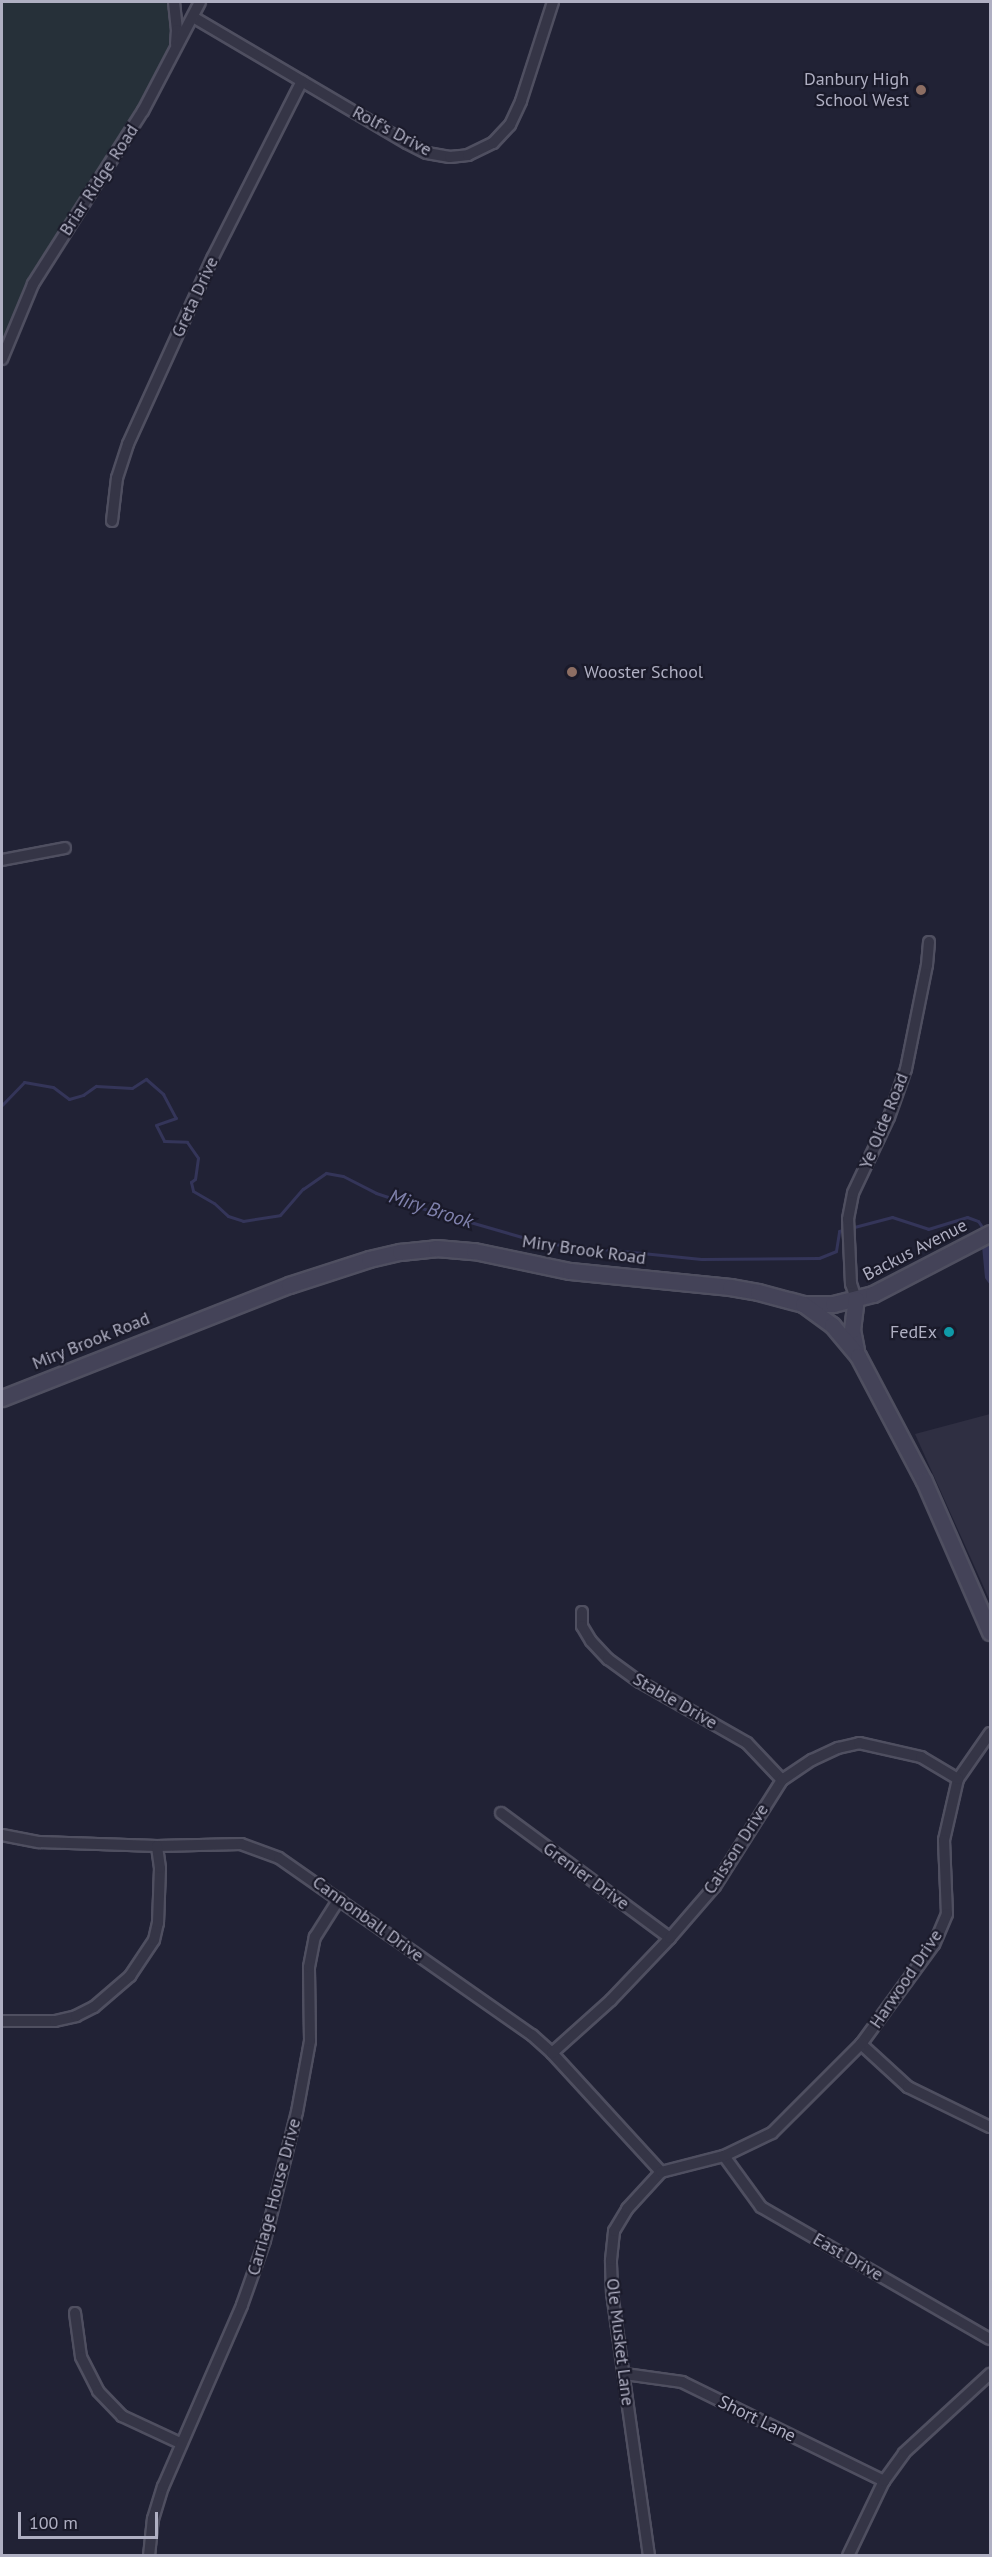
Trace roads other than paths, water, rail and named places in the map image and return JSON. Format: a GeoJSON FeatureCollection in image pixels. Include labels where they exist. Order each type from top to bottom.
{"type":"FeatureCollection","features":[{"type":"Feature","properties":{"kind":"main road","name":"Backus Avenue"},"geometry":{"type":"LineString","coordinates":[[803,1304],[821,1306],[856,1299],[902,1281],[986,1236]]}},
{"type":"Feature","properties":{"kind":"main road","name":"Miry Brook Road"},"geometry":{"type":"LineString","coordinates":[[2,1398],[299,1282],[369,1259],[436,1248],[474,1251],[570,1271],[730,1287],[803,1304],[832,1325],[858,1356],[924,1481],[990,1632]]}},
{"type":"Feature","properties":{"kind":"main road","name":"Backus Avenue"},"geometry":{"type":"LineString","coordinates":[[856,1299],[852,1330],[858,1356]]}},
{"type":"Feature","properties":{"kind":"street"},"geometry":{"type":"LineString","coordinates":[[168,64],[176,46],[174,2]]}},
{"type":"Feature","properties":{"kind":"street","name":"Briar Ridge Road"},"geometry":{"type":"LineString","coordinates":[[2,359],[33,284],[143,111],[200,2]]}},
{"type":"Feature","properties":{"kind":"street","name":"Rolf's Drive"},"geometry":{"type":"LineString","coordinates":[[193,17],[427,153],[450,157],[468,155],[493,143],[510,125],[521,101],[553,2]]}},
{"type":"Feature","properties":{"kind":"street","name":"Greta Drive"},"geometry":{"type":"LineString","coordinates":[[112,521],[117,478],[128,444],[213,257],[302,81]]}},
{"type":"Feature","properties":{"kind":"street"},"geometry":{"type":"LineString","coordinates":[[2,860],[65,848]]}},
{"type":"Feature","properties":{"kind":"street","name":"Ye Olde Road"},"geometry":{"type":"LineString","coordinates":[[856,1299],[851,1284],[848,1235],[853,1193],[889,1116],[906,1069],[925,975],[929,942]]}},
{"type":"Feature","properties":{"kind":"street","name":"Stable Drive"},"geometry":{"type":"LineString","coordinates":[[582,1612],[582,1626],[591,1641],[608,1659],[640,1682],[747,1743],[782,1780]]}},
{"type":"Feature","properties":{"kind":"street","name":"Harwood Drive"},"geometry":{"type":"LineString","coordinates":[[990,1733],[958,1779],[944,1840],[947,1914],[934,1944],[861,2044],[908,2087],[990,2127]]}},
{"type":"Feature","properties":{"kind":"street","name":"Caisson Drive"},"geometry":{"type":"LineString","coordinates":[[552,2053],[611,2000],[670,1938],[715,1886],[782,1780],[812,1760],[838,1748],[859,1743],[921,1757],[958,1779]]}},
{"type":"Feature","properties":{"kind":"street","name":"Grenier Drive"},"geometry":{"type":"LineString","coordinates":[[501,1814],[670,1938]]}},
{"type":"Feature","properties":{"kind":"street","name":"Cannonball Drive"},"geometry":{"type":"LineString","coordinates":[[2,1835],[39,1842],[157,1846],[241,1845],[265,1851],[303,1872],[532,2036],[552,2053],[661,2172]]}},
{"type":"Feature","properties":{"kind":"street"},"geometry":{"type":"LineString","coordinates":[[2,2020],[55,2021],[76,2016],[102,2001],[130,1976],[154,1940],[158,1923],[160,1868],[157,1846]]}},
{"type":"Feature","properties":{"kind":"street","name":"Carriage House Drive"},"geometry":{"type":"LineString","coordinates":[[148,2556],[153,2519],[180,2444],[242,2305],[265,2240],[297,2112],[310,2042],[309,1967],[315,1937],[339,1899]]}},
{"type":"Feature","properties":{"kind":"street"},"geometry":{"type":"LineString","coordinates":[[661,2172],[724,2156],[772,2133],[861,2044]]}},
{"type":"Feature","properties":{"kind":"street","name":"East Drive"},"geometry":{"type":"LineString","coordinates":[[724,2156],[761,2207],[990,2339]]}},
{"type":"Feature","properties":{"kind":"street","name":"Ole Musket Lane"},"geometry":{"type":"LineString","coordinates":[[649,2556],[612,2292],[611,2260],[614,2231],[627,2209],[661,2172]]}},
{"type":"Feature","properties":{"kind":"street"},"geometry":{"type":"LineString","coordinates":[[75,2313],[81,2356],[98,2391],[123,2416],[180,2444]]}},
{"type":"Feature","properties":{"kind":"street","name":"Short Lane"},"geometry":{"type":"LineString","coordinates":[[625,2374],[682,2382],[884,2481]]}},
{"type":"Feature","properties":{"kind":"street"},"geometry":{"type":"LineString","coordinates":[[848,2556],[884,2481],[904,2453],[990,2374]]}},
{"type":"Feature","properties":{"kind":"water"},"geometry":{"type":"Polygon","coordinates":[[[990,1241],[990,1285],[985,1278],[982,1246],[990,1241]]]}},
{"type":"Feature","properties":{"kind":"waterway","name":"Miry Brook"},"geometry":{"type":"LineString","coordinates":[[2,1105],[24,1082],[53,1087],[69,1099],[83,1095],[96,1086],[132,1088],[146,1079],[163,1094],[176,1118],[156,1125],[164,1141],[187,1142],[198,1158],[195,1179],[191,1182],[193,1191],[214,1203],[228,1216],[243,1221],[280,1215],[303,1189],[326,1173],[343,1176],[376,1193],[418,1207],[543,1243],[701,1259],[819,1258],[836,1251],[839,1231],[892,1217],[928,1229],[967,1217],[978,1221],[985,1231]]}},
{"type":"Feature","properties":{"kind":"place","name":"Danbury High School West"},"geometry":{"type":"Point","coordinates":[921,90]}},
{"type":"Feature","properties":{"kind":"place","name":"Wooster School"},"geometry":{"type":"Point","coordinates":[572,672]}},
{"type":"Feature","properties":{"kind":"place","name":"FedEx"},"geometry":{"type":"Point","coordinates":[949,1332]}}]}
